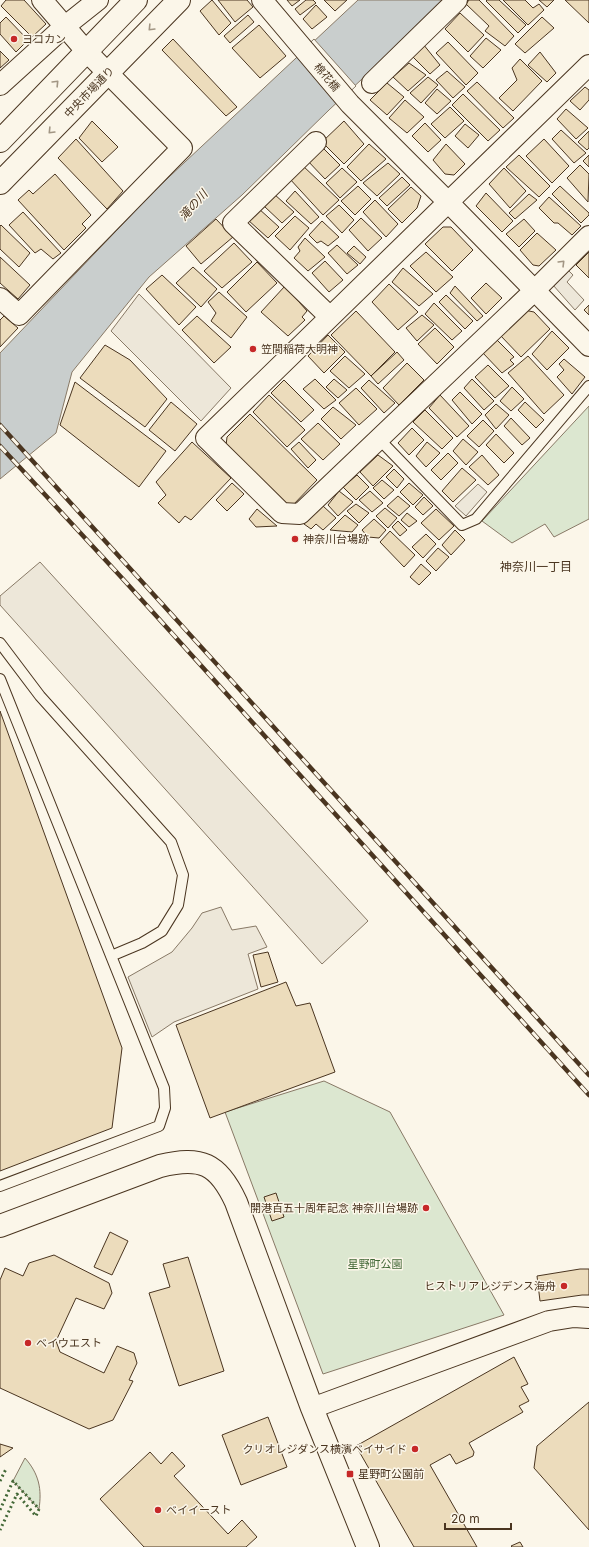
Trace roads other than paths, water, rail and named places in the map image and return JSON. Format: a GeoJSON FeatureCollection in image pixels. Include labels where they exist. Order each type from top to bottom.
{"type":"FeatureCollection","features":[{"type":"Feature","properties":{"kind":"street"},"geometry":{"type":"LineString","coordinates":[[0,298],[19,315],[182,148],[86,51],[42,0]]}},
{"type":"Feature","properties":{"kind":"street"},"geometry":{"type":"LineString","coordinates":[[0,85],[64,27],[98,0]]}},
{"type":"Feature","properties":{"kind":"street"},"geometry":{"type":"LineString","coordinates":[[0,141],[136,0]]}},
{"type":"Feature","properties":{"kind":"street","name":"中央市場通り"},"geometry":{"type":"LineString","coordinates":[[0,183],[179,0]]}},
{"type":"Feature","properties":{"kind":"street","name":"棉花橋"},"geometry":{"type":"LineString","coordinates":[[262,0],[350,104],[589,346]]}},
{"type":"Feature","properties":{"kind":"street"},"geometry":{"type":"LineString","coordinates":[[372,83],[457,0]]}},
{"type":"Feature","properties":{"kind":"street"},"geometry":{"type":"LineString","coordinates":[[589,65],[206,438],[282,513],[300,514],[535,290],[589,236]]}},
{"type":"Feature","properties":{"kind":"street"},"geometry":{"type":"LineString","coordinates":[[316,142],[233,223],[330,317]]}},
{"type":"Feature","properties":{"kind":"street"},"geometry":{"type":"LineString","coordinates":[[0,1226],[160,1166],[175,1162],[191,1161],[199,1162],[212,1168],[225,1181],[236,1202],[312,1408],[368,1547]]}},
{"type":"Feature","properties":{"kind":"street"},"geometry":{"type":"LineString","coordinates":[[312,1408],[535,1325],[574,1317],[589,1318]]}},
{"type":"Feature","properties":{"kind":"lane"},"geometry":{"type":"LineString","coordinates":[[379,439],[462,525],[476,519],[589,386]]}},
{"type":"Feature","properties":{"kind":"lane"},"geometry":{"type":"LineString","coordinates":[[0,643],[40,696],[171,842],[183,875],[178,905],[162,931],[142,943],[111,956]]}},
{"type":"Feature","properties":{"kind":"lane"},"geometry":{"type":"LineString","coordinates":[[0,679],[164,1088],[165,1108],[159,1126],[0,1186]]}},
{"type":"Feature","properties":{"kind":"water","name":"滝の川"},"geometry":{"type":"Polygon","coordinates":[[[358,0],[446,0],[329,110],[242,195],[149,277],[72,372],[56,433],[0,479],[0,353],[154,191],[358,0]]]}},
{"type":"Feature","properties":{"kind":"railway"},"geometry":{"type":"LineString","coordinates":[[0,425],[589,1075]]}},
{"type":"Feature","properties":{"kind":"railway"},"geometry":{"type":"LineString","coordinates":[[0,446],[122,578],[589,1095]]}},
{"type":"Feature","properties":{"kind":"place","name":"ヨコカン"},"geometry":{"type":"Point","coordinates":[14,39]}},
{"type":"Feature","properties":{"kind":"place","name":"笠間稲荷大明神"},"geometry":{"type":"Point","coordinates":[253,349]}},
{"type":"Feature","properties":{"kind":"place","name":"神奈川台場跡"},"geometry":{"type":"Point","coordinates":[295,539]}},
{"type":"Feature","properties":{"kind":"place","name":"開港百五十周年記念 神奈川台場跡"},"geometry":{"type":"Point","coordinates":[426,1208]}},
{"type":"Feature","properties":{"kind":"place","name":"ヒストリアレジデンス海舟"},"geometry":{"type":"Point","coordinates":[564,1286]}},
{"type":"Feature","properties":{"kind":"place","name":"ベイウエスト"},"geometry":{"type":"Point","coordinates":[28,1343]}},
{"type":"Feature","properties":{"kind":"place","name":"クリオレジダンス横濱ベイサイド"},"geometry":{"type":"Point","coordinates":[415,1449]}},
{"type":"Feature","properties":{"kind":"place","name":"星野町公園前"},"geometry":{"type":"Point","coordinates":[350,1474]}},
{"type":"Feature","properties":{"kind":"place","name":"ベイイースト"},"geometry":{"type":"Point","coordinates":[158,1510]}},
{"type":"Feature","properties":{"kind":"district","name":"神奈川一丁目"},"geometry":{"type":"Point","coordinates":[536,566]}},
{"type":"Feature","properties":{"kind":"park label","name":"星野町公園"},"geometry":{"type":"Point","coordinates":[375,1264]}}]}
